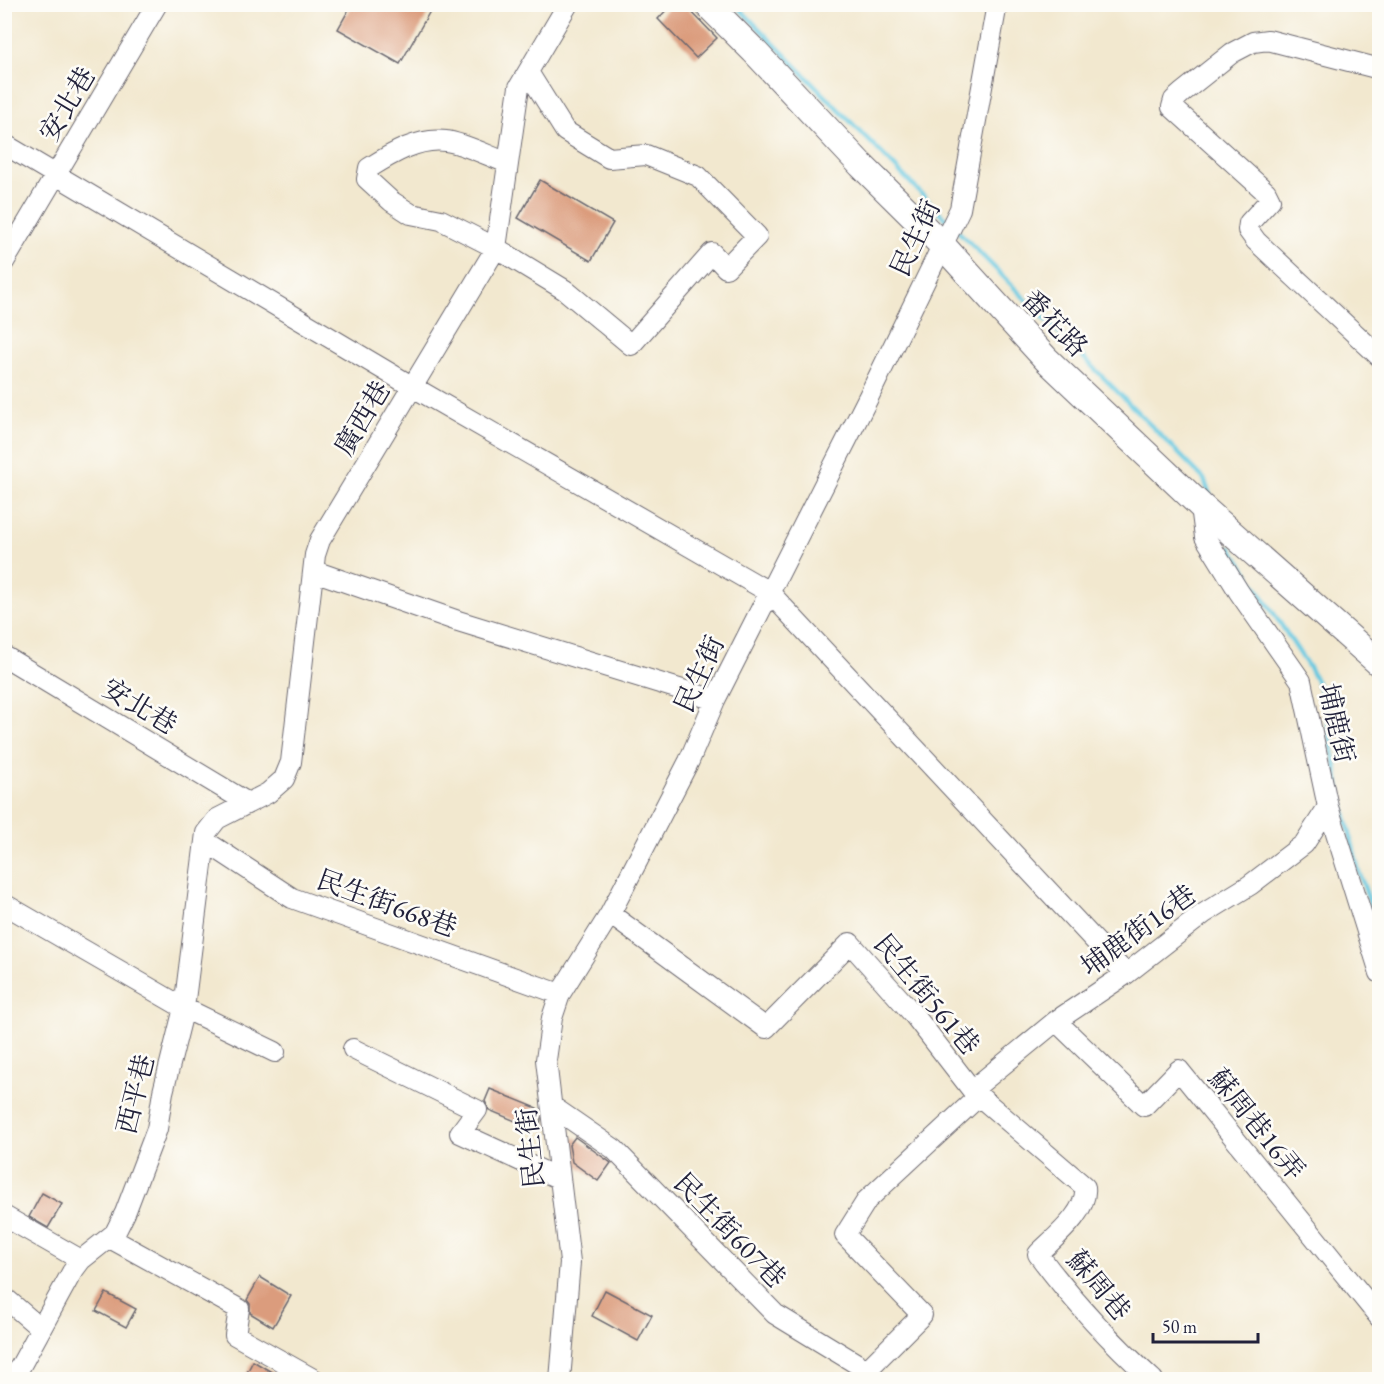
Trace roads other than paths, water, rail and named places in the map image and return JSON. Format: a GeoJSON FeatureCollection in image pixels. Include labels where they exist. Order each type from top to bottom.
{"type":"FeatureCollection","features":[{"type":"Feature","properties":{"kind":"main road","name":"番花路"},"geometry":{"type":"LineString","coordinates":[[707,4],[942,246],[1046,359],[1201,506],[1380,664]]}},
{"type":"Feature","properties":{"kind":"street","name":"安北巷"},"geometry":{"type":"LineString","coordinates":[[4,261],[157,4]]}},
{"type":"Feature","properties":{"kind":"street","name":"廣西巷"},"geometry":{"type":"LineString","coordinates":[[205,841],[206,833],[217,819],[268,793],[284,779],[291,762],[315,555],[320,540],[496,248],[519,87],[568,4]]}},
{"type":"Feature","properties":{"kind":"street","name":"民生街"},"geometry":{"type":"LineString","coordinates":[[560,1380],[570,1262],[546,1059],[552,1018],[560,994],[610,914],[690,761],[715,700],[960,210],[998,4]]}},
{"type":"Feature","properties":{"kind":"street"},"geometry":{"type":"LineString","coordinates":[[1380,69],[1268,40],[1253,42],[1232,53],[1183,92],[1174,100],[1172,107],[1266,192],[1270,200],[1249,223],[1248,231],[1256,241],[1380,357]]}},
{"type":"Feature","properties":{"kind":"street"},"geometry":{"type":"LineString","coordinates":[[508,163],[448,141],[427,140],[390,155],[369,168],[367,179],[390,201],[411,214],[441,220],[496,248],[565,290],[631,345],[712,253],[726,268],[757,236],[698,176],[646,155],[609,158],[565,131],[528,72]]}},
{"type":"Feature","properties":{"kind":"street"},"geometry":{"type":"LineString","coordinates":[[4,144],[413,387],[769,592],[1126,974]]}},
{"type":"Feature","properties":{"kind":"street","name":"埔鹿街"},"geometry":{"type":"LineString","coordinates":[[1201,506],[1205,537],[1239,592],[1301,681],[1328,807],[1380,973]]}},
{"type":"Feature","properties":{"kind":"street"},"geometry":{"type":"LineString","coordinates":[[314,571],[458,621],[715,700]]}},
{"type":"Feature","properties":{"kind":"street","name":"安北巷"},"geometry":{"type":"LineString","coordinates":[[4,656],[248,803]]}},
{"type":"Feature","properties":{"kind":"street","name":"埔鹿街16巷"},"geometry":{"type":"LineString","coordinates":[[872,1375],[922,1315],[845,1235],[867,1200],[976,1093],[1056,1021],[1126,974],[1203,914],[1251,885],[1304,844],[1328,807]]}},
{"type":"Feature","properties":{"kind":"street","name":"民生街668巷"},"geometry":{"type":"LineString","coordinates":[[205,841],[292,898],[560,994]]}},
{"type":"Feature","properties":{"kind":"street","name":"西平巷"},"geometry":{"type":"LineString","coordinates":[[9,1380],[20,1367],[72,1272],[81,1260],[115,1233],[125,1214],[157,1129],[163,1092],[184,1008],[205,841]]}},
{"type":"Feature","properties":{"kind":"street"},"geometry":{"type":"LineString","coordinates":[[4,904],[184,1008],[275,1052]]}},
{"type":"Feature","properties":{"kind":"street","name":"民生街561巷"},"geometry":{"type":"LineString","coordinates":[[610,914],[766,1028],[850,944],[914,1015],[976,1093]]}},
{"type":"Feature","properties":{"kind":"street","name":"蘇周巷16弄"},"geometry":{"type":"LineString","coordinates":[[1056,1021],[1144,1106],[1179,1070],[1380,1318]]}},
{"type":"Feature","properties":{"kind":"street"},"geometry":{"type":"LineString","coordinates":[[353,1049],[477,1110],[460,1133],[560,1179]]}},
{"type":"Feature","properties":{"kind":"street","name":"蘇周巷"},"geometry":{"type":"LineString","coordinates":[[976,1093],[1085,1186],[1086,1195],[1080,1210],[1038,1254],[1062,1287],[1113,1343],[1153,1380]]}},
{"type":"Feature","properties":{"kind":"street","name":"民生街607巷"},"geometry":{"type":"LineString","coordinates":[[553,1107],[614,1149],[775,1314],[872,1375]]}},
{"type":"Feature","properties":{"kind":"street"},"geometry":{"type":"LineString","coordinates":[[4,1216],[81,1260]]}},
{"type":"Feature","properties":{"kind":"street"},"geometry":{"type":"LineString","coordinates":[[110,1238],[239,1309],[236,1335],[315,1380]]}},
{"type":"Feature","properties":{"kind":"street"},"geometry":{"type":"LineString","coordinates":[[4,1297],[40,1328]]}},
{"type":"Feature","properties":{"kind":"waterway"},"geometry":{"type":"LineString","coordinates":[[735,4],[948,221]]}},
{"type":"Feature","properties":{"kind":"waterway"},"geometry":{"type":"LineString","coordinates":[[956,229],[1204,479],[1212,501]]}},
{"type":"Feature","properties":{"kind":"waterway"},"geometry":{"type":"LineString","coordinates":[[1231,548],[1310,669],[1323,695],[1341,797],[1359,872],[1380,932]]}}]}
